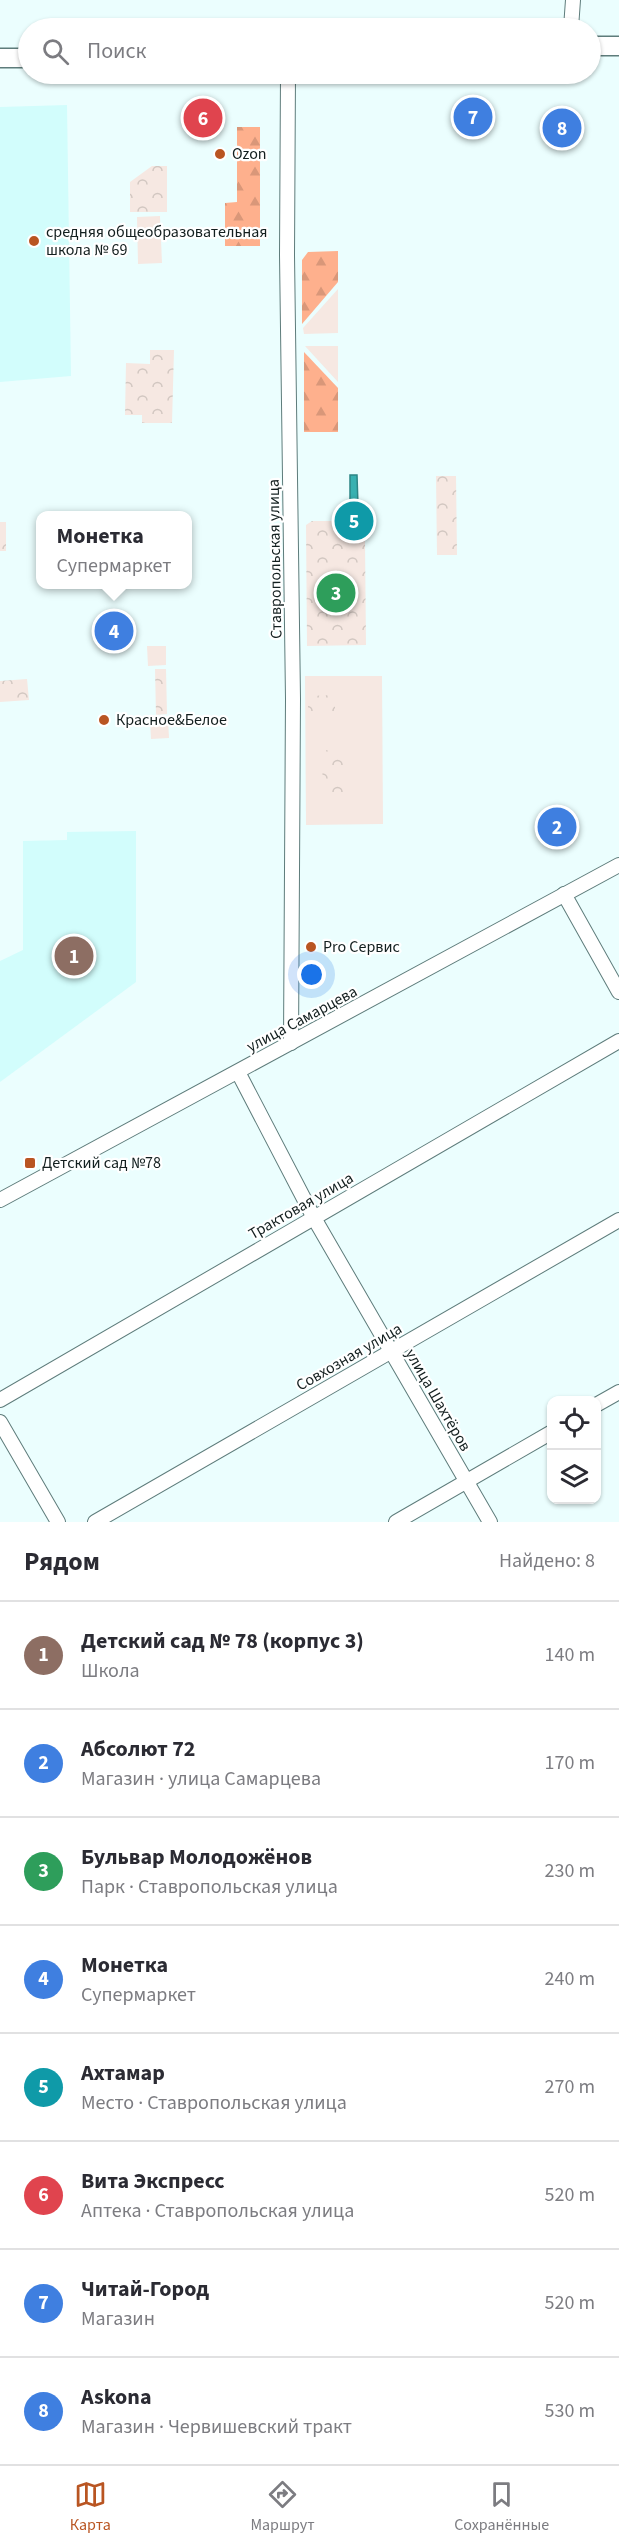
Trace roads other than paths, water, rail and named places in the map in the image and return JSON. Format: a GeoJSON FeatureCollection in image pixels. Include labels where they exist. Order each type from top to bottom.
{"type":"FeatureCollection","features":[{"type":"Feature","properties":{"kind":"main road"},"geometry":{"type":"LineString","coordinates":[[601,46],[619,46]]}},
{"type":"Feature","properties":{"kind":"main road"},"geometry":{"type":"LineString","coordinates":[[0,58],[18,58]]}},
{"type":"Feature","properties":{"kind":"street"},"geometry":{"type":"LineString","coordinates":[[572,18],[573,0]]}},
{"type":"Feature","properties":{"kind":"street","name":"Ставропольская улица"},"geometry":{"type":"LineString","coordinates":[[288,84],[287,255],[293,690],[291,1043]]}},
{"type":"Feature","properties":{"kind":"street","name":"улица Самарцева"},"geometry":{"type":"LineString","coordinates":[[0,1200],[619,865]]}},
{"type":"Feature","properties":{"kind":"street"},"geometry":{"type":"LineString","coordinates":[[564,894],[619,992]]}},
{"type":"Feature","properties":{"kind":"street","name":"Трактовая улица"},"geometry":{"type":"LineString","coordinates":[[0,1400],[619,1041]]}},
{"type":"Feature","properties":{"kind":"street","name":"улица Шахтёров"},"geometry":{"type":"LineString","coordinates":[[238,1072],[314,1218],[490,1522]]}},
{"type":"Feature","properties":{"kind":"street","name":"Совхозная улица"},"geometry":{"type":"LineString","coordinates":[[94,1522],[619,1220]]}},
{"type":"Feature","properties":{"kind":"street"},"geometry":{"type":"LineString","coordinates":[[601,1403],[619,1392]]}},
{"type":"Feature","properties":{"kind":"street"},"geometry":{"type":"LineString","coordinates":[[0,1422],[58,1522]]}},
{"type":"Feature","properties":{"kind":"street"},"geometry":{"type":"LineString","coordinates":[[396,1522],[547,1435]]}},
{"type":"Feature","properties":{"kind":"water"},"geometry":{"type":"Polygon","coordinates":[[[350,475],[357,475],[358,506],[350,507],[350,475]]]}},
{"type":"Feature","properties":{"kind":"place","name":"Читай-Город"},"geometry":{"type":"Point","coordinates":[473,117]}},
{"type":"Feature","properties":{"kind":"place","name":"Вита Экспресс"},"geometry":{"type":"Point","coordinates":[203,118]}},
{"type":"Feature","properties":{"kind":"place","name":"Askona"},"geometry":{"type":"Point","coordinates":[562,128]}},
{"type":"Feature","properties":{"kind":"place","name":"Ozon"},"geometry":{"type":"Point","coordinates":[220,154]}},
{"type":"Feature","properties":{"kind":"place","name":"средняя общеобразовательная школа № 69"},"geometry":{"type":"Point","coordinates":[34,241]}},
{"type":"Feature","properties":{"kind":"place","name":"Ахтамар"},"geometry":{"type":"Point","coordinates":[354,521]}},
{"type":"Feature","properties":{"kind":"place","name":"Бульвар Молодожёнов"},"geometry":{"type":"Point","coordinates":[336,593]}},
{"type":"Feature","properties":{"kind":"place","name":"Монетка"},"geometry":{"type":"Point","coordinates":[114,631]}},
{"type":"Feature","properties":{"kind":"place","name":"Красное&Белое"},"geometry":{"type":"Point","coordinates":[104,720]}},
{"type":"Feature","properties":{"kind":"place","name":"Абсолют 72"},"geometry":{"type":"Point","coordinates":[557,827]}},
{"type":"Feature","properties":{"kind":"place","name":"Pro Сервис"},"geometry":{"type":"Point","coordinates":[311,947]}},
{"type":"Feature","properties":{"kind":"place","name":"Детский сад № 78 (корпус 3)"},"geometry":{"type":"Point","coordinates":[74,956]}},
{"type":"Feature","properties":{"kind":"place","name":"Детский сад №78"},"geometry":{"type":"Point","coordinates":[30,1163]}}]}
